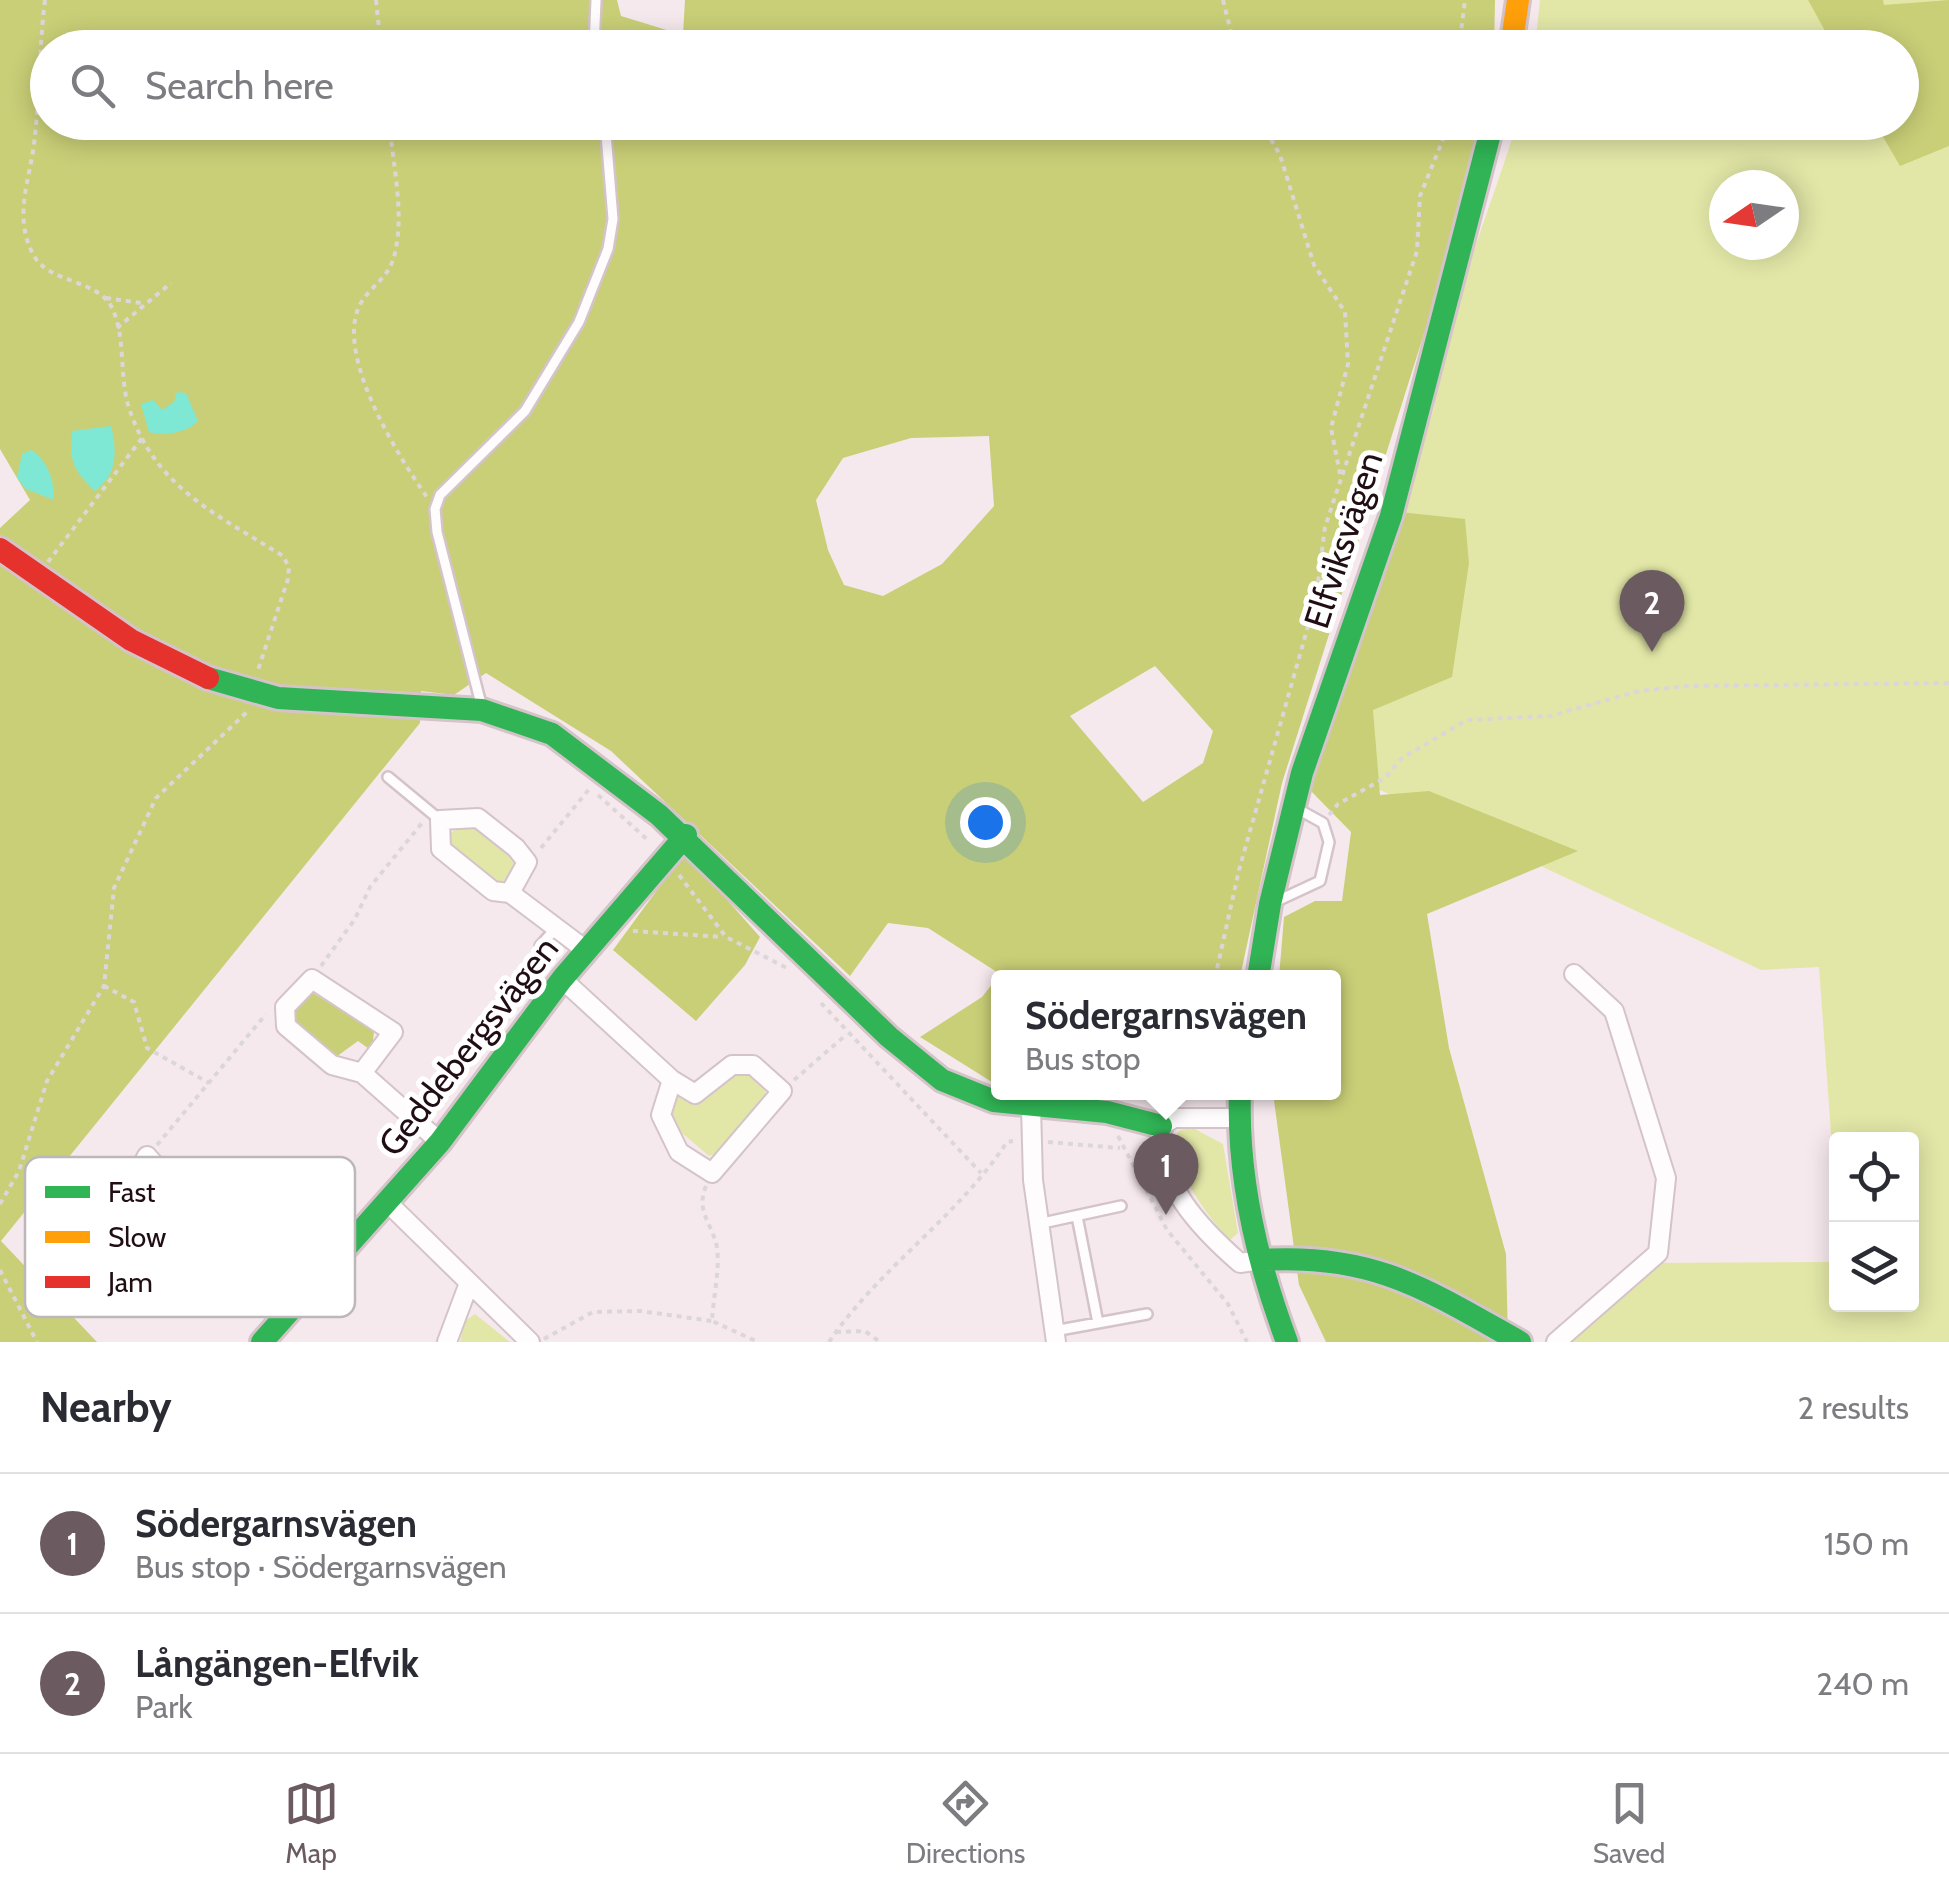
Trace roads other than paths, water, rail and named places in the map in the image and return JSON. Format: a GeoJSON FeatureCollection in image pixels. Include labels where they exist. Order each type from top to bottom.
{"type":"FeatureCollection","features":[{"type":"Feature","properties":{"kind":"street"},"geometry":{"type":"LineString","coordinates":[[1514,30],[1518,0]]}},
{"type":"Feature","properties":{"kind":"street","name":"Elfviksvägen"},"geometry":{"type":"LineString","coordinates":[[1259,970],[1270,904],[1313,734],[1390,516],[1488,140]]}},
{"type":"Feature","properties":{"kind":"street"},"geometry":{"type":"LineString","coordinates":[[0,549],[168,660],[254,692],[312,702],[424,701],[519,719],[556,736],[686,835],[918,1062],[970,1095],[991,1099]]}},
{"type":"Feature","properties":{"kind":"street"},"geometry":{"type":"LineString","coordinates":[[510,893],[527,862],[516,848],[478,818],[440,820],[437,837],[441,850],[493,891],[510,893],[587,950]]}},
{"type":"Feature","properties":{"kind":"street","name":"Geddebergsvägen"},"geometry":{"type":"LineString","coordinates":[[355,1238],[440,1142],[562,979],[686,835]]}},
{"type":"Feature","properties":{"kind":"street"},"geometry":{"type":"LineString","coordinates":[[1556,1342],[1658,1253],[1666,1178],[1614,1011],[1574,974]]}},
{"type":"Feature","properties":{"kind":"street"},"geometry":{"type":"LineString","coordinates":[[362,1073],[393,1032],[312,978],[285,1008],[286,1026],[332,1065],[362,1073],[440,1142]]}},
{"type":"Feature","properties":{"kind":"street"},"geometry":{"type":"LineString","coordinates":[[562,979],[672,1080],[695,1094],[732,1065],[754,1064],[782,1091],[712,1173],[679,1152],[661,1115],[672,1080]]}},
{"type":"Feature","properties":{"kind":"street"},"geometry":{"type":"LineString","coordinates":[[995,1100],[1137,1116],[1161,1126]]}},
{"type":"Feature","properties":{"kind":"street"},"geometry":{"type":"LineString","coordinates":[[1239,1100],[1238,1118],[1261,1260],[1287,1342]]}},
{"type":"Feature","properties":{"kind":"street"},"geometry":{"type":"LineString","coordinates":[[1031,1107],[1038,1224],[1055,1337]]}},
{"type":"Feature","properties":{"kind":"street"},"geometry":{"type":"LineString","coordinates":[[1161,1126],[1174,1118],[1238,1118]]}},
{"type":"Feature","properties":{"kind":"street"},"geometry":{"type":"LineString","coordinates":[[1161,1126],[1162,1158],[1190,1211],[1240,1263],[1334,1258],[1380,1267],[1520,1342]]}},
{"type":"Feature","properties":{"kind":"street"},"geometry":{"type":"LineString","coordinates":[[388,1203],[530,1342]]}},
{"type":"Feature","properties":{"kind":"street"},"geometry":{"type":"LineString","coordinates":[[447,1342],[469,1283]]}},
{"type":"Feature","properties":{"kind":"street","name":"Geddebergsvägen"},"geometry":{"type":"LineString","coordinates":[[262,1342],[281,1317]]}},
{"type":"Feature","properties":{"kind":"lane"},"geometry":{"type":"LineString","coordinates":[[595,30],[596,0]]}},
{"type":"Feature","properties":{"kind":"lane"},"geometry":{"type":"LineString","coordinates":[[482,711],[437,532],[435,509],[440,495],[525,411],[580,322],[608,249],[613,220],[606,140]]}},
{"type":"Feature","properties":{"kind":"lane"},"geometry":{"type":"LineString","coordinates":[[388,777],[440,820]]}},
{"type":"Feature","properties":{"kind":"lane"},"geometry":{"type":"LineString","coordinates":[[1270,904],[1320,881],[1329,842],[1324,822],[1294,807]]}},
{"type":"Feature","properties":{"kind":"lane"},"geometry":{"type":"LineString","coordinates":[[540,946],[557,926]]}},
{"type":"Feature","properties":{"kind":"lane"},"geometry":{"type":"LineString","coordinates":[[1038,1224],[1122,1206]]}},
{"type":"Feature","properties":{"kind":"lane"},"geometry":{"type":"LineString","coordinates":[[1077,1216],[1098,1323]]}},
{"type":"Feature","properties":{"kind":"lane"},"geometry":{"type":"LineString","coordinates":[[1055,1337],[1098,1323],[1147,1314]]}},
{"type":"Feature","properties":{"kind":"place","name":"Långängen-Elfvik"},"geometry":{"type":"Point","coordinates":[1652,652]}},
{"type":"Feature","properties":{"kind":"place","name":"Södergarnsvägen"},"geometry":{"type":"Point","coordinates":[1166,1215]}}]}
